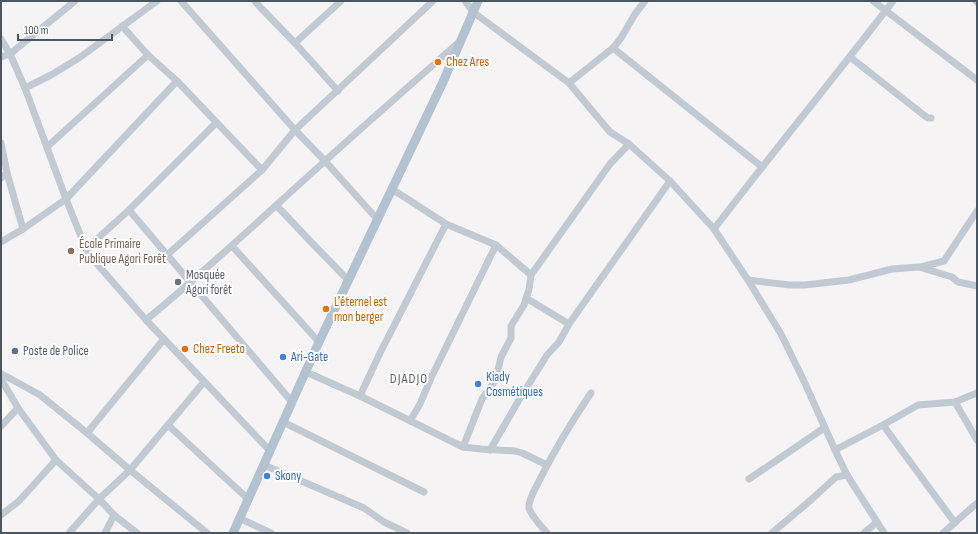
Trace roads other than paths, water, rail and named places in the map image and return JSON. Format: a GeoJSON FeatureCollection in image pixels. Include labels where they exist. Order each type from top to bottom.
{"type":"FeatureCollection","features":[{"type":"Feature","properties":{"kind":"main road"},"geometry":{"type":"LineString","coordinates":[[233,533],[319,342],[462,40],[478,1]]}},
{"type":"Feature","properties":{"kind":"street"},"geometry":{"type":"LineString","coordinates":[[1,57],[10,54],[75,1]]}},
{"type":"Feature","properties":{"kind":"street"},"geometry":{"type":"LineString","coordinates":[[26,88],[79,58],[157,1]]}},
{"type":"Feature","properties":{"kind":"street"},"geometry":{"type":"LineString","coordinates":[[181,1],[378,220]]}},
{"type":"Feature","properties":{"kind":"street"},"geometry":{"type":"LineString","coordinates":[[255,1],[338,91]]}},
{"type":"Feature","properties":{"kind":"street"},"geometry":{"type":"LineString","coordinates":[[295,43],[341,1]]}},
{"type":"Feature","properties":{"kind":"street"},"geometry":{"type":"LineString","coordinates":[[167,255],[262,170],[296,130],[433,1]]}},
{"type":"Feature","properties":{"kind":"street"},"geometry":{"type":"LineString","coordinates":[[464,1],[474,12],[569,84],[610,132],[629,144],[670,181],[714,229],[782,334],[835,450],[848,475],[884,533]]}},
{"type":"Feature","properties":{"kind":"street"},"geometry":{"type":"LineString","coordinates":[[569,84],[613,48],[645,1]]}},
{"type":"Feature","properties":{"kind":"street"},"geometry":{"type":"LineString","coordinates":[[873,1],[977,80]]}},
{"type":"Feature","properties":{"kind":"street"},"geometry":{"type":"LineString","coordinates":[[714,229],[893,1]]}},
{"type":"Feature","properties":{"kind":"street"},"geometry":{"type":"LineString","coordinates":[[122,26],[148,55],[177,81],[262,170]]}},
{"type":"Feature","properties":{"kind":"street"},"geometry":{"type":"LineString","coordinates":[[1,39],[26,88],[66,199],[86,249],[91,257],[146,320],[270,451]]}},
{"type":"Feature","properties":{"kind":"street"},"geometry":{"type":"LineString","coordinates":[[146,320],[191,283],[325,161],[462,40]]}},
{"type":"Feature","properties":{"kind":"street"},"geometry":{"type":"LineString","coordinates":[[613,48],[762,167]]}},
{"type":"Feature","properties":{"kind":"street"},"geometry":{"type":"LineString","coordinates":[[47,147],[148,55]]}},
{"type":"Feature","properties":{"kind":"street"},"geometry":{"type":"LineString","coordinates":[[850,57],[925,116],[931,118]]}},
{"type":"Feature","properties":{"kind":"street"},"geometry":{"type":"LineString","coordinates":[[1,242],[23,229],[66,199],[177,81]]}},
{"type":"Feature","properties":{"kind":"street"},"geometry":{"type":"LineString","coordinates":[[86,249],[129,210],[216,123]]}},
{"type":"Feature","properties":{"kind":"street"},"geometry":{"type":"LineString","coordinates":[[1,143],[23,229]]}},
{"type":"Feature","properties":{"kind":"street"},"geometry":{"type":"LineString","coordinates":[[463,447],[482,398],[496,379],[501,357],[511,338],[511,326],[524,305],[530,288],[531,275],[610,164],[629,144]]}},
{"type":"Feature","properties":{"kind":"street"},"geometry":{"type":"LineString","coordinates":[[1,178],[8,173]]}},
{"type":"Feature","properties":{"kind":"street"},"geometry":{"type":"LineString","coordinates":[[490,450],[547,355],[559,342],[569,324],[670,181]]}},
{"type":"Feature","properties":{"kind":"street"},"geometry":{"type":"LineString","coordinates":[[392,189],[446,224],[496,245],[531,275]]}},
{"type":"Feature","properties":{"kind":"street"},"geometry":{"type":"LineString","coordinates":[[277,206],[349,281]]}},
{"type":"Feature","properties":{"kind":"street"},"geometry":{"type":"LineString","coordinates":[[129,210],[292,402]]}},
{"type":"Feature","properties":{"kind":"street"},"geometry":{"type":"LineString","coordinates":[[976,214],[944,261],[944,270],[958,282],[977,286]]}},
{"type":"Feature","properties":{"kind":"street"},"geometry":{"type":"LineString","coordinates":[[360,396],[380,353],[446,224]]}},
{"type":"Feature","properties":{"kind":"street"},"geometry":{"type":"LineString","coordinates":[[410,421],[420,404],[431,378],[496,245]]}},
{"type":"Feature","properties":{"kind":"street"},"geometry":{"type":"LineString","coordinates":[[232,246],[319,342]]}},
{"type":"Feature","properties":{"kind":"street"},"geometry":{"type":"LineString","coordinates":[[748,280],[790,285],[805,285],[849,280],[892,269],[920,267],[944,261]]}},
{"type":"Feature","properties":{"kind":"street"},"geometry":{"type":"LineString","coordinates":[[920,267],[952,277]]}},
{"type":"Feature","properties":{"kind":"street"},"geometry":{"type":"LineString","coordinates":[[526,298],[569,324]]}},
{"type":"Feature","properties":{"kind":"street"},"geometry":{"type":"LineString","coordinates":[[87,433],[164,339]]}},
{"type":"Feature","properties":{"kind":"street"},"geometry":{"type":"LineString","coordinates":[[306,372],[360,396],[463,447],[515,451],[547,465]]}},
{"type":"Feature","properties":{"kind":"street"},"geometry":{"type":"LineString","coordinates":[[1,374],[11,378],[40,396],[87,433],[207,533]]}},
{"type":"Feature","properties":{"kind":"street"},"geometry":{"type":"LineString","coordinates":[[1,378],[18,408],[56,460],[99,499],[114,515],[137,533]]}},
{"type":"Feature","properties":{"kind":"street"},"geometry":{"type":"LineString","coordinates":[[68,533],[99,499],[130,470],[204,382]]}},
{"type":"Feature","properties":{"kind":"street"},"geometry":{"type":"LineString","coordinates":[[547,533],[531,513],[529,504],[547,465],[591,393]]}},
{"type":"Feature","properties":{"kind":"street"},"geometry":{"type":"LineString","coordinates":[[835,450],[918,405],[955,402],[977,393]]}},
{"type":"Feature","properties":{"kind":"street"},"geometry":{"type":"LineString","coordinates":[[955,402],[977,440]]}},
{"type":"Feature","properties":{"kind":"street"},"geometry":{"type":"LineString","coordinates":[[1,426],[18,408]]}},
{"type":"Feature","properties":{"kind":"street"},"geometry":{"type":"LineString","coordinates":[[283,422],[424,492]]}},
{"type":"Feature","properties":{"kind":"street"},"geometry":{"type":"LineString","coordinates":[[168,425],[248,499]]}},
{"type":"Feature","properties":{"kind":"street"},"geometry":{"type":"LineString","coordinates":[[883,425],[955,523]]}},
{"type":"Feature","properties":{"kind":"street"},"geometry":{"type":"LineString","coordinates":[[749,479],[824,428]]}},
{"type":"Feature","properties":{"kind":"street"},"geometry":{"type":"LineString","coordinates":[[1,515],[19,501],[56,460]]}},
{"type":"Feature","properties":{"kind":"street"},"geometry":{"type":"LineString","coordinates":[[264,465],[364,508],[384,522],[407,533]]}},
{"type":"Feature","properties":{"kind":"street"},"geometry":{"type":"LineString","coordinates":[[772,533],[812,500],[836,477],[848,475]]}},
{"type":"Feature","properties":{"kind":"street"},"geometry":{"type":"LineString","coordinates":[[943,533],[977,503]]}},
{"type":"Feature","properties":{"kind":"street"},"geometry":{"type":"LineString","coordinates":[[105,533],[114,515]]}},
{"type":"Feature","properties":{"kind":"street"},"geometry":{"type":"LineString","coordinates":[[239,518],[271,533]]}},
{"type":"Feature","properties":{"kind":"street"},"geometry":{"type":"LineString","coordinates":[[864,533],[877,522]]}},
{"type":"Feature","properties":{"kind":"place","name":"Chez Ares"},"geometry":{"type":"Point","coordinates":[438,62]}},
{"type":"Feature","properties":{"kind":"place","name":"École Primaire Publique Agori Forêt"},"geometry":{"type":"Point","coordinates":[71,251]}},
{"type":"Feature","properties":{"kind":"place","name":"Mosquée Agori forêt"},"geometry":{"type":"Point","coordinates":[178,282]}},
{"type":"Feature","properties":{"kind":"place","name":"L'éternel est mon berger"},"geometry":{"type":"Point","coordinates":[326,309]}},
{"type":"Feature","properties":{"kind":"place","name":"Chez Freeto"},"geometry":{"type":"Point","coordinates":[185,349]}},
{"type":"Feature","properties":{"kind":"place","name":"Poste de Police"},"geometry":{"type":"Point","coordinates":[15,351]}},
{"type":"Feature","properties":{"kind":"place","name":"Ari-Gate"},"geometry":{"type":"Point","coordinates":[283,357]}},
{"type":"Feature","properties":{"kind":"place","name":"Kiady Cosmétiques"},"geometry":{"type":"Point","coordinates":[478,384]}},
{"type":"Feature","properties":{"kind":"place","name":"Skony"},"geometry":{"type":"Point","coordinates":[267,476]}},
{"type":"Feature","properties":{"kind":"district","name":"DJADJO"},"geometry":{"type":"Point","coordinates":[409,378]}}]}
